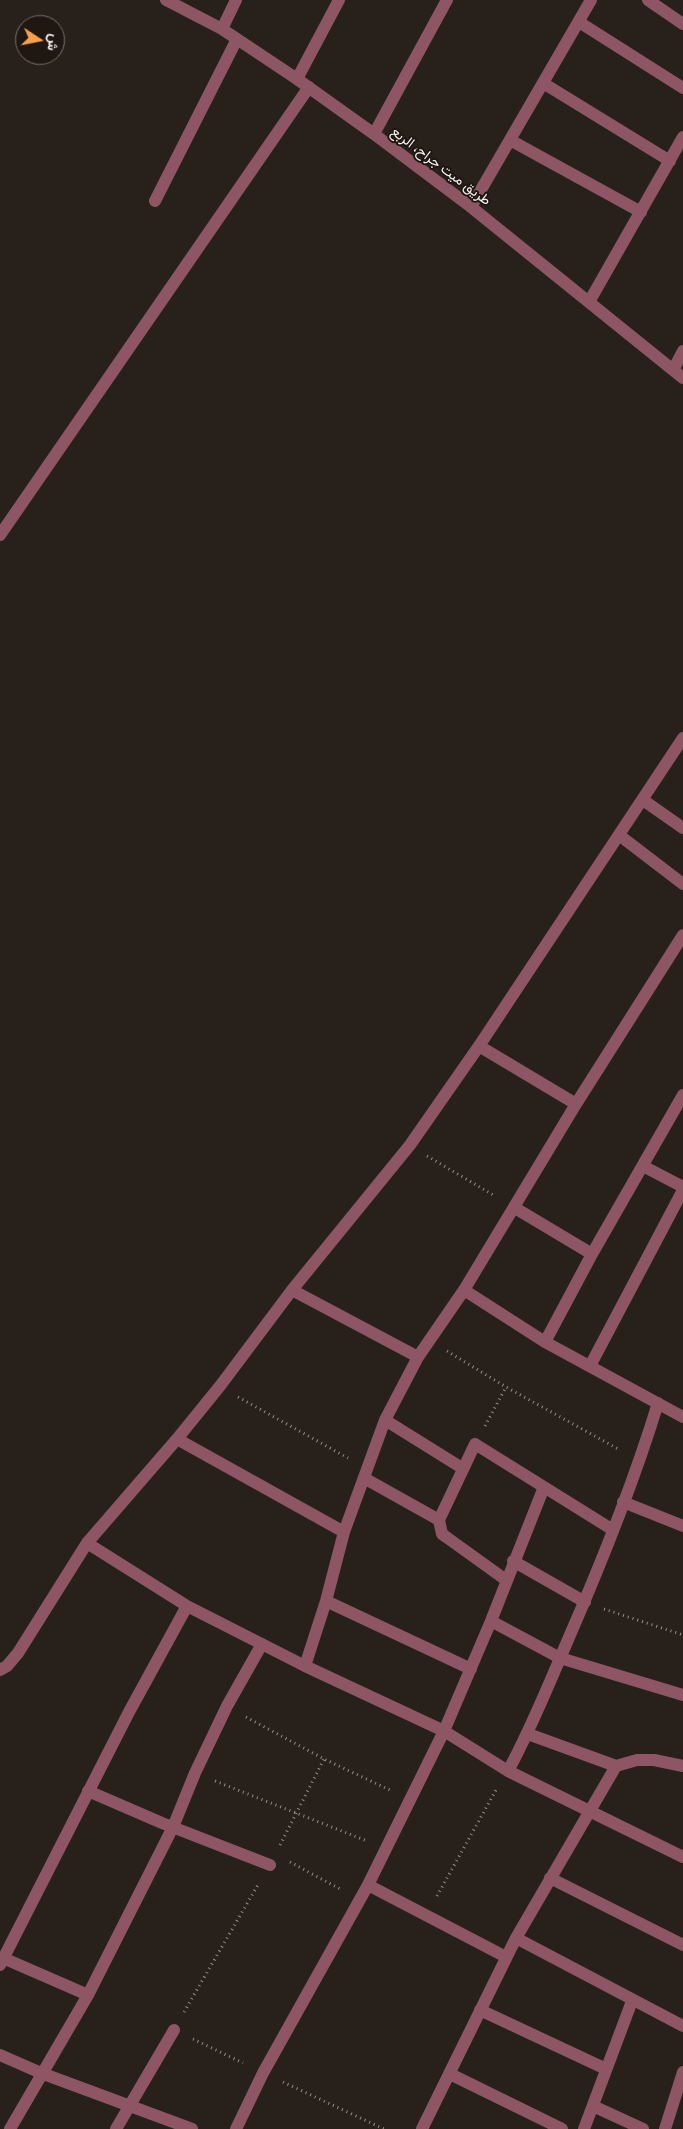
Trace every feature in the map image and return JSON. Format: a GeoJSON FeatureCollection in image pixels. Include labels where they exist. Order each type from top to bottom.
{"type":"FeatureCollection","features":[{"type":"Feature","properties":{"kind":"street","name":"طريق ميت جراح، الربع"},"geometry":{"type":"LineString","coordinates":[[166,0],[222,29],[298,78],[471,207],[678,374]]}},
{"type":"Feature","properties":{"kind":"street"},"geometry":{"type":"LineString","coordinates":[[222,29],[236,0]]}},
{"type":"Feature","properties":{"kind":"street"},"geometry":{"type":"LineString","coordinates":[[298,78],[339,0]]}},
{"type":"Feature","properties":{"kind":"street"},"geometry":{"type":"LineString","coordinates":[[374,134],[446,0]]}},
{"type":"Feature","properties":{"kind":"street"},"geometry":{"type":"LineString","coordinates":[[471,207],[591,0]]}},
{"type":"Feature","properties":{"kind":"street"},"geometry":{"type":"LineString","coordinates":[[648,0],[683,24]]}},
{"type":"Feature","properties":{"kind":"street"},"geometry":{"type":"LineString","coordinates":[[578,22],[683,88]]}},
{"type":"Feature","properties":{"kind":"street"},"geometry":{"type":"LineString","coordinates":[[155,201],[237,39]]}},
{"type":"Feature","properties":{"kind":"street"},"geometry":{"type":"LineString","coordinates":[[544,83],[670,161]]}},
{"type":"Feature","properties":{"kind":"street"},"geometry":{"type":"LineString","coordinates":[[0,535],[309,87]]}},
{"type":"Feature","properties":{"kind":"street"},"geometry":{"type":"LineString","coordinates":[[589,302],[683,137]]}},
{"type":"Feature","properties":{"kind":"street"},"geometry":{"type":"LineString","coordinates":[[510,140],[641,212]]}},
{"type":"Feature","properties":{"kind":"street"},"geometry":{"type":"LineString","coordinates":[[678,374],[683,351]]}},
{"type":"Feature","properties":{"kind":"street"},"geometry":{"type":"LineString","coordinates":[[0,1670],[8,1666],[18,1654],[87,1543],[177,1439],[220,1386],[292,1290],[410,1145],[479,1046],[682,743]]}},
{"type":"Feature","properties":{"kind":"street"},"geometry":{"type":"LineString","coordinates":[[643,800],[683,828]]}},
{"type":"Feature","properties":{"kind":"street"},"geometry":{"type":"LineString","coordinates":[[619,836],[683,884]]}},
{"type":"Feature","properties":{"kind":"street"},"geometry":{"type":"LineString","coordinates":[[305,1666],[326,1601],[344,1532],[365,1473],[385,1420],[418,1356],[464,1290],[576,1104],[683,935]]}},
{"type":"Feature","properties":{"kind":"street"},"geometry":{"type":"LineString","coordinates":[[479,1046],[576,1104]]}},
{"type":"Feature","properties":{"kind":"street"},"geometry":{"type":"LineString","coordinates":[[545,1342],[592,1254],[683,1095]]}},
{"type":"Feature","properties":{"kind":"street"},"geometry":{"type":"LineString","coordinates":[[590,1366],[683,1188],[643,1166]]}},
{"type":"Feature","properties":{"kind":"street"},"geometry":{"type":"LineString","coordinates":[[515,1208],[592,1254]]}},
{"type":"Feature","properties":{"kind":"street"},"geometry":{"type":"LineString","coordinates":[[292,1290],[418,1356]]}},
{"type":"Feature","properties":{"kind":"street"},"geometry":{"type":"LineString","coordinates":[[464,1290],[545,1342],[683,1416]]}},
{"type":"Feature","properties":{"kind":"street"},"geometry":{"type":"LineString","coordinates":[[508,1770],[528,1734],[585,1602],[640,1462],[658,1403]]}},
{"type":"Feature","properties":{"kind":"street"},"geometry":{"type":"LineString","coordinates":[[385,1420],[462,1468]]}},
{"type":"Feature","properties":{"kind":"street"},"geometry":{"type":"LineString","coordinates":[[177,1439],[344,1532]]}},
{"type":"Feature","properties":{"kind":"street"},"geometry":{"type":"LineString","coordinates":[[506,1580],[442,1534],[439,1520],[475,1444],[613,1530]]}},
{"type":"Feature","properties":{"kind":"street"},"geometry":{"type":"LineString","coordinates":[[365,1473],[439,1520]]}},
{"type":"Feature","properties":{"kind":"street"},"geometry":{"type":"LineString","coordinates":[[236,2129],[263,2073],[368,1885],[444,1731],[491,1621],[513,1561],[544,1487]]}},
{"type":"Feature","properties":{"kind":"street"},"geometry":{"type":"LineString","coordinates":[[623,1502],[683,1526]]}},
{"type":"Feature","properties":{"kind":"street"},"geometry":{"type":"LineString","coordinates":[[87,1543],[187,1606],[305,1666],[444,1731],[508,1770],[683,1857]]}},
{"type":"Feature","properties":{"kind":"street"},"geometry":{"type":"LineString","coordinates":[[513,1561],[585,1602]]}},
{"type":"Feature","properties":{"kind":"street"},"geometry":{"type":"LineString","coordinates":[[326,1601],[471,1669]]}},
{"type":"Feature","properties":{"kind":"street"},"geometry":{"type":"LineString","coordinates":[[88,1995],[2,1962],[88,1791],[187,1606]]}},
{"type":"Feature","properties":{"kind":"street"},"geometry":{"type":"LineString","coordinates":[[491,1621],[560,1658],[683,1695]]}},
{"type":"Feature","properties":{"kind":"street"},"geometry":{"type":"LineString","coordinates":[[10,2129],[88,1995],[173,1827],[195,1773],[227,1706],[262,1644]]}},
{"type":"Feature","properties":{"kind":"street"},"geometry":{"type":"LineString","coordinates":[[528,1734],[616,1766],[638,1760],[654,1760],[683,1766]]}},
{"type":"Feature","properties":{"kind":"street"},"geometry":{"type":"LineString","coordinates":[[422,2129],[516,1938],[616,1766]]}},
{"type":"Feature","properties":{"kind":"street"},"geometry":{"type":"LineString","coordinates":[[88,1791],[173,1827],[273,1859]]}},
{"type":"Feature","properties":{"kind":"street"},"geometry":{"type":"LineString","coordinates":[[550,1878],[683,1945]]}},
{"type":"Feature","properties":{"kind":"street"},"geometry":{"type":"LineString","coordinates":[[368,1885],[506,1957]]}},
{"type":"Feature","properties":{"kind":"street"},"geometry":{"type":"LineString","coordinates":[[516,1938],[632,2001],[683,2026]]}},
{"type":"Feature","properties":{"kind":"street"},"geometry":{"type":"LineString","coordinates":[[584,2129],[632,2001]]}},
{"type":"Feature","properties":{"kind":"street"},"geometry":{"type":"LineString","coordinates":[[480,2010],[606,2069]]}},
{"type":"Feature","properties":{"kind":"street"},"geometry":{"type":"LineString","coordinates":[[116,2129],[174,2030]]}},
{"type":"Feature","properties":{"kind":"street"},"geometry":{"type":"LineString","coordinates":[[0,2055],[41,2073],[129,2104],[192,2129]]}},
{"type":"Feature","properties":{"kind":"street"},"geometry":{"type":"LineString","coordinates":[[450,2074],[562,2129]]}},
{"type":"Feature","properties":{"kind":"street"},"geometry":{"type":"LineString","coordinates":[[665,2129],[682,2076]]}},
{"type":"Feature","properties":{"kind":"street"},"geometry":{"type":"LineString","coordinates":[[593,2106],[644,2129]]}},
{"type":"Feature","properties":{"kind":"path"},"geometry":{"type":"LineString","coordinates":[[410,1145],[515,1208]]}},
{"type":"Feature","properties":{"kind":"path"},"geometry":{"type":"LineString","coordinates":[[429,1340],[506,1387],[640,1462]]}},
{"type":"Feature","properties":{"kind":"path"},"geometry":{"type":"LineString","coordinates":[[220,1386],[365,1473]]}},
{"type":"Feature","properties":{"kind":"path"},"geometry":{"type":"LineString","coordinates":[[475,1444],[506,1387]]}},
{"type":"Feature","properties":{"kind":"path"},"geometry":{"type":"LineString","coordinates":[[585,1602],[683,1636]]}},
{"type":"Feature","properties":{"kind":"path"},"geometry":{"type":"LineString","coordinates":[[227,1706],[324,1759],[410,1800]]}},
{"type":"Feature","properties":{"kind":"path"},"geometry":{"type":"LineString","coordinates":[[324,1759],[273,1859],[174,2030],[384,2129]]}},
{"type":"Feature","properties":{"kind":"path"},"geometry":{"type":"LineString","coordinates":[[427,1916],[508,1770]]}},
{"type":"Feature","properties":{"kind":"path"},"geometry":{"type":"LineString","coordinates":[[195,1773],[296,1815],[386,1849]]}},
{"type":"Feature","properties":{"kind":"path"},"geometry":{"type":"LineString","coordinates":[[273,1859],[360,1900]]}}]}
